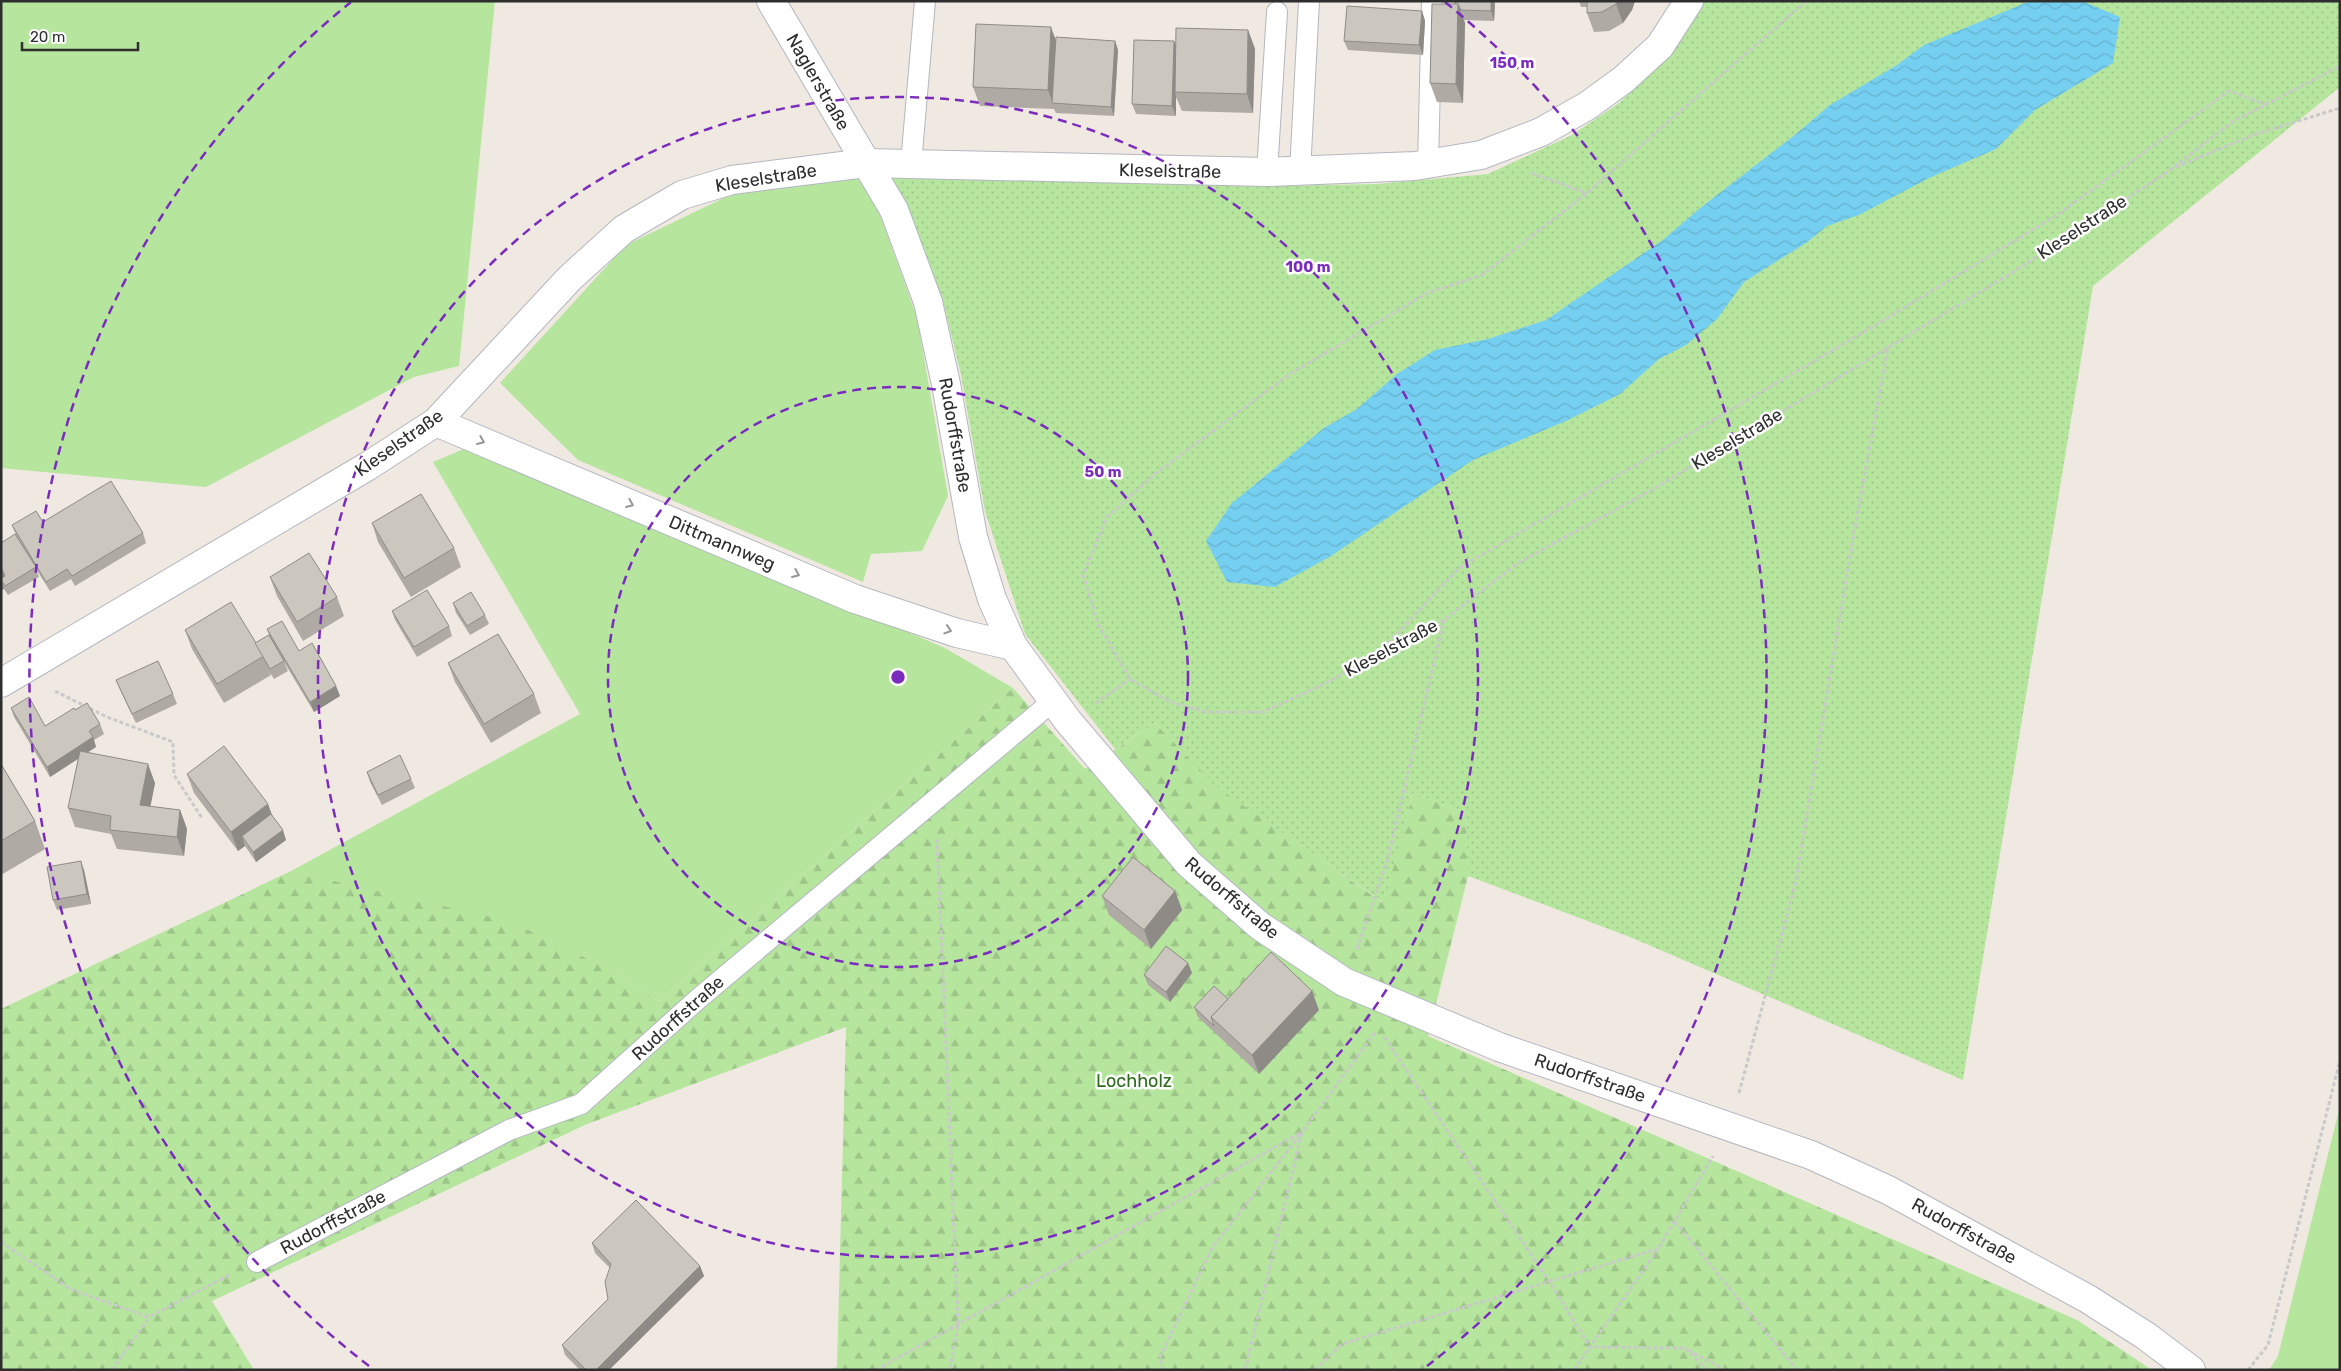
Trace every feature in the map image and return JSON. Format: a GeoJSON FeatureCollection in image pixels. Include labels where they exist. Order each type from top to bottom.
{"type":"FeatureCollection","features":[{"type":"Feature","properties":{"kind":"street","name":"Naglerstraße"},"geometry":{"type":"LineString","coordinates":[[771,1],[866,163]]}},
{"type":"Feature","properties":{"kind":"street","name":"Kleselstraße"},"geometry":{"type":"LineString","coordinates":[[10,678],[368,466],[436,422],[570,278],[624,229],[682,195],[732,180],[866,163],[1300,172],[1428,164],[1481,155],[1540,132],[1587,106],[1624,79],[1660,46],[1690,1]]}},
{"type":"Feature","properties":{"kind":"street","name":"Rudorffstraße"},"geometry":{"type":"LineString","coordinates":[[866,163],[894,210],[928,302],[946,384],[973,537],[992,599],[1014,646],[1061,711],[1189,864],[1260,926],[1344,982],[1499,1047],[1812,1155],[1888,1190],[2088,1299],[2146,1336],[2191,1370]]}},
{"type":"Feature","properties":{"kind":"street","name":"Dittmannweg"},"geometry":{"type":"LineString","coordinates":[[436,422],[855,599],[957,633],[1014,646]]}},
{"type":"Feature","properties":{"kind":"lane"},"geometry":{"type":"LineString","coordinates":[[911,164],[925,1]]}},
{"type":"Feature","properties":{"kind":"lane"},"geometry":{"type":"LineString","coordinates":[[1300,172],[1310,1]]}},
{"type":"Feature","properties":{"kind":"lane"},"geometry":{"type":"LineString","coordinates":[[1428,164],[1432,1]]}},
{"type":"Feature","properties":{"kind":"lane"},"geometry":{"type":"LineString","coordinates":[[1267,172],[1277,12]]}},
{"type":"Feature","properties":{"kind":"lane","name":"Rudorffstraße"},"geometry":{"type":"LineString","coordinates":[[257,1262],[509,1130],[581,1104],[698,999],[935,801],[1061,711]]}},
{"type":"Feature","properties":{"kind":"path","name":"Kleselstraße"},"geometry":{"type":"LineString","coordinates":[[1806,1],[1587,193],[1482,275],[1426,293],[1290,374],[1154,474],[1108,517],[1083,575],[1098,624],[1130,679],[1170,702],[1207,712],[1263,712],[1320,686],[1444,620],[1518,563],[1656,487],[2014,272],[2166,173],[2232,122],[2340,66]]}},
{"type":"Feature","properties":{"kind":"path"},"geometry":{"type":"LineString","coordinates":[[1376,656],[1459,568],[1864,332],[2057,215],[2229,91],[2266,104]]}},
{"type":"Feature","properties":{"kind":"path"},"geometry":{"type":"LineString","coordinates":[[2171,169],[2253,135],[2340,108]]}},
{"type":"Feature","properties":{"kind":"path"},"geometry":{"type":"LineString","coordinates":[[1574,1370],[1658,1249],[1730,1126],[1795,885],[1856,521],[1888,347]]}},
{"type":"Feature","properties":{"kind":"path"},"geometry":{"type":"LineString","coordinates":[[1344,982],[1387,861],[1444,620]]}},
{"type":"Feature","properties":{"kind":"path"},"geometry":{"type":"LineString","coordinates":[[10,678],[107,718],[173,742],[174,775],[202,818]]}},
{"type":"Feature","properties":{"kind":"path"},"geometry":{"type":"LineString","coordinates":[[1061,711],[1130,679]]}},
{"type":"Feature","properties":{"kind":"path"},"geometry":{"type":"LineString","coordinates":[[935,801],[958,1324],[950,1370]]}},
{"type":"Feature","properties":{"kind":"path"},"geometry":{"type":"LineString","coordinates":[[1163,1370],[1160,1357],[1212,1248],[1302,1132],[1378,1028],[1549,1281],[1590,1347]]}},
{"type":"Feature","properties":{"kind":"path"},"geometry":{"type":"LineString","coordinates":[[2248,1370],[2268,1345],[2340,1060]]}},
{"type":"Feature","properties":{"kind":"path"},"geometry":{"type":"LineString","coordinates":[[876,1370],[1302,1132]]}},
{"type":"Feature","properties":{"kind":"path"},"geometry":{"type":"LineString","coordinates":[[1245,1370],[1302,1132]]}},
{"type":"Feature","properties":{"kind":"path"},"geometry":{"type":"LineString","coordinates":[[1675,1222],[1798,1370]]}},
{"type":"Feature","properties":{"kind":"path"},"geometry":{"type":"LineString","coordinates":[[1,1242],[72,1290],[149,1318]]}},
{"type":"Feature","properties":{"kind":"path"},"geometry":{"type":"LineString","coordinates":[[1315,1370],[1342,1344],[1658,1249]]}},
{"type":"Feature","properties":{"kind":"path"},"geometry":{"type":"LineString","coordinates":[[112,1370],[149,1318],[221,1278],[257,1262]]}},
{"type":"Feature","properties":{"kind":"path"},"geometry":{"type":"LineString","coordinates":[[1590,1347],[1685,1348],[1725,1370]]}},
{"type":"Feature","properties":{"kind":"path"},"geometry":{"type":"LineString","coordinates":[[1685,1348],[1707,1370]]}},
{"type":"Feature","properties":{"kind":"green space"},"geometry":{"type":"Polygon","coordinates":[[[1,1],[495,1],[459,366],[414,377],[206,487],[1,468],[1,1]]]}},
{"type":"Feature","properties":{"kind":"green space"},"geometry":{"type":"Polygon","coordinates":[[[1701,1],[2340,1],[2340,87],[2093,286],[1963,1080],[1630,937],[1468,876],[1466,813],[1413,793],[1384,903],[1218,788],[1155,723],[1115,749],[1025,634],[985,511],[961,375],[942,297],[886,176],[1279,186],[1378,184],[1488,174],[1572,135],[1619,103],[1661,63],[1701,1]]]}},
{"type":"Feature","properties":{"kind":"green space"},"geometry":{"type":"Polygon","coordinates":[[[856,172],[880,215],[917,317],[948,496],[922,551],[871,554],[863,582],[578,460],[500,383],[626,245],[732,194],[856,172]]]}},
{"type":"Feature","properties":{"kind":"green space"},"geometry":{"type":"Polygon","coordinates":[[[471,446],[945,648],[1013,688],[659,1002],[618,974],[291,871],[580,714],[433,462],[471,446]]]}},
{"type":"Feature","properties":{"kind":"green space","name":"Lochholz"},"geometry":{"type":"Polygon","coordinates":[[[1013,688],[1085,769],[1155,723],[1218,787],[1383,903],[1413,793],[1466,813],[1468,876],[1428,1036],[2077,1320],[2152,1370],[829,1370],[837,1367],[846,1027],[587,1124],[212,1301],[254,1370],[1,1370],[1,1009],[291,871],[512,922],[618,974],[659,1002],[1013,688]]]}},
{"type":"Feature","properties":{"kind":"green space"},"geometry":{"type":"Polygon","coordinates":[[[2340,1106],[2340,1370],[2269,1370],[2278,1356],[2340,1106]]]}},
{"type":"Feature","properties":{"kind":"water"},"geometry":{"type":"Polygon","coordinates":[[[2030,1],[2082,1],[2120,17],[2113,63],[2035,110],[1996,149],[1929,178],[1859,215],[1827,226],[1806,243],[1744,282],[1717,319],[1686,345],[1659,359],[1620,394],[1566,421],[1473,460],[1331,556],[1275,587],[1227,582],[1206,541],[1232,503],[1324,428],[1357,409],[1397,374],[1435,350],[1488,339],[1546,320],[1663,240],[1830,105],[1897,65],[1924,45],[2030,1]]]}},
{"type":"Feature","properties":{"kind":"building"},"geometry":{"type":"Polygon","coordinates":[[[1455,1],[1491,1],[1491,11],[1461,10],[1458,4],[1455,4],[1455,1]]]}},
{"type":"Feature","properties":{"kind":"building"},"geometry":{"type":"Polygon","coordinates":[[[1587,1],[1618,1],[1602,12],[1587,13],[1587,1]]]}},
{"type":"Feature","properties":{"kind":"building"},"geometry":{"type":"Polygon","coordinates":[[[1432,4],[1458,4],[1456,84],[1430,83],[1432,4]]]}},
{"type":"Feature","properties":{"kind":"building"},"geometry":{"type":"Polygon","coordinates":[[[1347,6],[1422,11],[1419,45],[1344,41],[1347,6]]]}},
{"type":"Feature","properties":{"kind":"building"},"geometry":{"type":"Polygon","coordinates":[[[976,24],[1051,27],[1048,90],[973,87],[976,24]]]}},
{"type":"Feature","properties":{"kind":"building"},"geometry":{"type":"Polygon","coordinates":[[[1176,28],[1248,30],[1247,94],[1175,92],[1176,28]]]}},
{"type":"Feature","properties":{"kind":"building"},"geometry":{"type":"Polygon","coordinates":[[[1056,37],[1115,41],[1111,107],[1052,103],[1056,37]]]}},
{"type":"Feature","properties":{"kind":"building"},"geometry":{"type":"Polygon","coordinates":[[[1134,40],[1174,41],[1172,106],[1132,104],[1134,40]]]}},
{"type":"Feature","properties":{"kind":"building"},"geometry":{"type":"Polygon","coordinates":[[[111,481],[143,533],[72,576],[67,569],[46,582],[12,525],[36,511],[43,522],[111,481]]]}},
{"type":"Feature","properties":{"kind":"building"},"geometry":{"type":"Polygon","coordinates":[[[421,494],[454,548],[404,578],[372,523],[421,494]]]}},
{"type":"Feature","properties":{"kind":"building"},"geometry":{"type":"Polygon","coordinates":[[[15,534],[36,567],[5,586],[1,580],[5,576],[1,567],[1,543],[15,534]]]}},
{"type":"Feature","properties":{"kind":"building"},"geometry":{"type":"Polygon","coordinates":[[[309,553],[337,597],[297,622],[270,577],[309,553]]]}},
{"type":"Feature","properties":{"kind":"building"},"geometry":{"type":"Polygon","coordinates":[[[427,590],[449,626],[414,647],[392,611],[427,590]]]}},
{"type":"Feature","properties":{"kind":"building"},"geometry":{"type":"Polygon","coordinates":[[[471,592],[485,615],[467,626],[453,603],[471,592]]]}},
{"type":"Feature","properties":{"kind":"building"},"geometry":{"type":"Polygon","coordinates":[[[231,602],[264,656],[217,684],[185,630],[231,602]]]}},
{"type":"Feature","properties":{"kind":"building"},"geometry":{"type":"Polygon","coordinates":[[[282,621],[299,651],[312,643],[336,686],[310,702],[267,629],[282,621]]]}},
{"type":"Feature","properties":{"kind":"building"},"geometry":{"type":"Polygon","coordinates":[[[498,634],[534,694],[484,724],[448,663],[498,634]]]}},
{"type":"Feature","properties":{"kind":"building"},"geometry":{"type":"Polygon","coordinates":[[[269,635],[284,661],[270,669],[255,643],[269,635]]]}},
{"type":"Feature","properties":{"kind":"building"},"geometry":{"type":"Polygon","coordinates":[[[158,661],[173,694],[132,714],[116,680],[158,661]]]}},
{"type":"Feature","properties":{"kind":"building"},"geometry":{"type":"Polygon","coordinates":[[[29,697],[45,726],[74,708],[75,710],[87,703],[100,724],[89,731],[93,737],[47,767],[11,708],[29,697]]]}},
{"type":"Feature","properties":{"kind":"building"},"geometry":{"type":"Polygon","coordinates":[[[224,746],[268,804],[231,832],[187,774],[224,746]]]}},
{"type":"Feature","properties":{"kind":"building"},"geometry":{"type":"Polygon","coordinates":[[[80,751],[148,764],[140,805],[180,810],[177,837],[110,830],[111,816],[68,808],[80,751]]]}},
{"type":"Feature","properties":{"kind":"building"},"geometry":{"type":"Polygon","coordinates":[[[400,755],[411,779],[378,795],[367,772],[400,755]]]}},
{"type":"Feature","properties":{"kind":"building"},"geometry":{"type":"Polygon","coordinates":[[[1,764],[35,821],[1,841],[1,764]]]}},
{"type":"Feature","properties":{"kind":"building"},"geometry":{"type":"Polygon","coordinates":[[[271,814],[283,830],[253,852],[242,836],[271,814]]]}},
{"type":"Feature","properties":{"kind":"building"},"geometry":{"type":"Polygon","coordinates":[[[1133,857],[1175,891],[1144,930],[1102,896],[1133,857]]]}},
{"type":"Feature","properties":{"kind":"building"},"geometry":{"type":"Polygon","coordinates":[[[81,861],[87,894],[53,900],[47,867],[81,861]]]}},
{"type":"Feature","properties":{"kind":"building"},"geometry":{"type":"Polygon","coordinates":[[[1166,946],[1188,963],[1166,992],[1144,975],[1166,946]]]}},
{"type":"Feature","properties":{"kind":"building"},"geometry":{"type":"Polygon","coordinates":[[[1271,952],[1312,991],[1252,1055],[1211,1017],[1271,952]]]}},
{"type":"Feature","properties":{"kind":"building"},"geometry":{"type":"Polygon","coordinates":[[[1214,986],[1228,999],[1211,1017],[1214,1026],[1194,1007],[1214,986]]]}},
{"type":"Feature","properties":{"kind":"building"},"geometry":{"type":"Polygon","coordinates":[[[636,1200],[700,1266],[596,1370],[586,1370],[562,1345],[608,1299],[605,1282],[611,1264],[592,1243],[636,1200]]]}}]}
